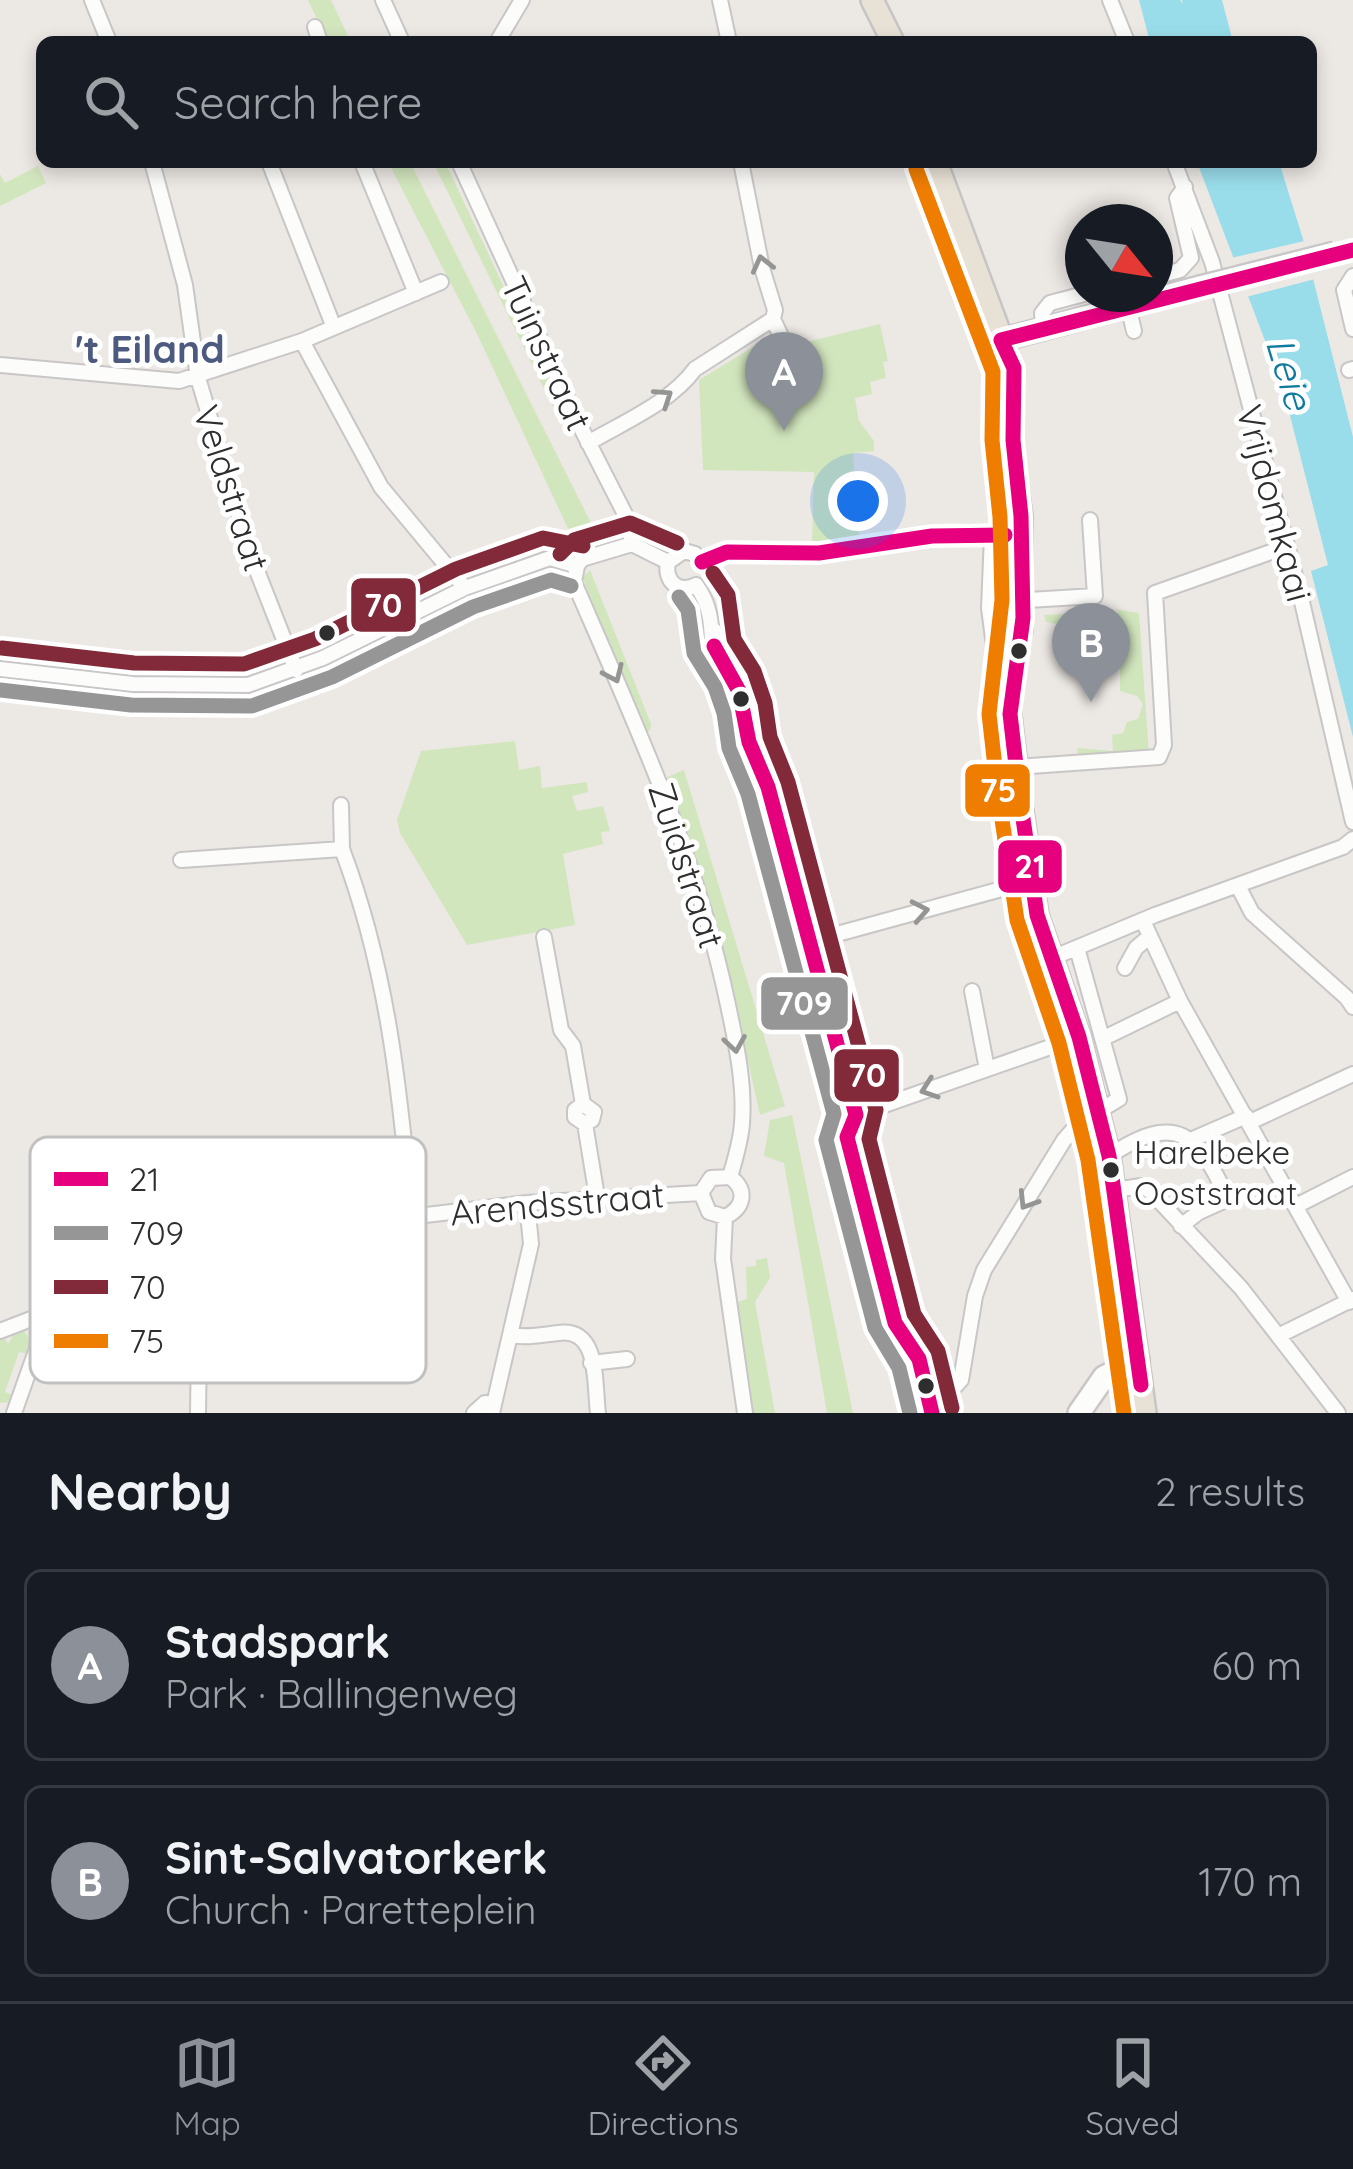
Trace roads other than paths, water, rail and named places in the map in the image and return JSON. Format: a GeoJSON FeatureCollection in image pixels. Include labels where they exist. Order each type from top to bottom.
{"type":"FeatureCollection","features":[{"type":"Feature","properties":{"kind":"main road"},"geometry":{"type":"LineString","coordinates":[[872,1],[881,36]]}},
{"type":"Feature","properties":{"kind":"main road"},"geometry":{"type":"LineString","coordinates":[[872,1],[890,36]]}},
{"type":"Feature","properties":{"kind":"main road"},"geometry":{"type":"LineString","coordinates":[[938,168],[1014,368],[1013,440],[1021,554],[1010,714],[1016,767],[1031,881],[1079,1037],[1109,1156],[1144,1413]]}},
{"type":"Feature","properties":{"kind":"main road"},"geometry":{"type":"LineString","coordinates":[[1173,294],[1344,252]]}},
{"type":"Feature","properties":{"kind":"main road"},"geometry":{"type":"LineString","coordinates":[[1001,340],[1043,324],[1100,312]]}},
{"type":"Feature","properties":{"kind":"main road"},"geometry":{"type":"LineString","coordinates":[[1001,340],[999,535],[1016,601]]}},
{"type":"Feature","properties":{"kind":"main road"},"geometry":{"type":"LineString","coordinates":[[1085,1404],[1114,1370],[1138,1360]]}},
{"type":"Feature","properties":{"kind":"main road"},"geometry":{"type":"LineString","coordinates":[[1085,1404],[1111,1386],[1141,1385]]}},
{"type":"Feature","properties":{"kind":"street"},"geometry":{"type":"LineString","coordinates":[[92,0],[107,36]]}},
{"type":"Feature","properties":{"kind":"street"},"geometry":{"type":"LineString","coordinates":[[383,0],[399,36]]}},
{"type":"Feature","properties":{"kind":"street"},"geometry":{"type":"LineString","coordinates":[[501,36],[522,0]]}},
{"type":"Feature","properties":{"kind":"street"},"geometry":{"type":"LineString","coordinates":[[720,0],[728,36]]}},
{"type":"Feature","properties":{"kind":"street"},"geometry":{"type":"LineString","coordinates":[[1110,0],[1125,36]]}},
{"type":"Feature","properties":{"kind":"street","name":"Veldstraat"},"geometry":{"type":"LineString","coordinates":[[154,168],[185,285],[198,378],[253,558],[296,670]]}},
{"type":"Feature","properties":{"kind":"street"},"geometry":{"type":"LineString","coordinates":[[271,168],[333,326]]}},
{"type":"Feature","properties":{"kind":"street"},"geometry":{"type":"LineString","coordinates":[[364,168],[416,292]]}},
{"type":"Feature","properties":{"kind":"street","name":"Tuinstraat"},"geometry":{"type":"LineString","coordinates":[[462,168],[629,522],[632,544]]}},
{"type":"Feature","properties":{"kind":"street"},"geometry":{"type":"LineString","coordinates":[[742,168],[775,310],[773,319],[785,345]]}},
{"type":"Feature","properties":{"kind":"street","name":"Vrijdomkaai"},"geometry":{"type":"LineString","coordinates":[[1177,168],[1212,262],[1302,602],[1353,822]]}},
{"type":"Feature","properties":{"kind":"street"},"geometry":{"type":"LineString","coordinates":[[1173,272],[1191,258],[1178,198],[1185,187]]}},
{"type":"Feature","properties":{"kind":"street"},"geometry":{"type":"LineString","coordinates":[[1353,276],[1344,290],[1353,329]]}},
{"type":"Feature","properties":{"kind":"street"},"geometry":{"type":"LineString","coordinates":[[0,365],[179,382],[302,341],[441,282]]}},
{"type":"Feature","properties":{"kind":"street"},"geometry":{"type":"LineString","coordinates":[[1043,324],[1051,303],[1065,299]]}},
{"type":"Feature","properties":{"kind":"street"},"geometry":{"type":"LineString","coordinates":[[1129,312],[1134,331]]}},
{"type":"Feature","properties":{"kind":"street"},"geometry":{"type":"LineString","coordinates":[[588,442],[638,414],[686,381],[695,369],[773,319]]}},
{"type":"Feature","properties":{"kind":"street"},"geometry":{"type":"LineString","coordinates":[[302,341],[381,487],[465,587]]}},
{"type":"Feature","properties":{"kind":"street"},"geometry":{"type":"LineString","coordinates":[[1016,601],[1095,596],[1090,520]]}},
{"type":"Feature","properties":{"kind":"street"},"geometry":{"type":"LineString","coordinates":[[702,562],[727,552],[819,553],[932,536],[999,535],[1021,554]]}},
{"type":"Feature","properties":{"kind":"street"},"geometry":{"type":"LineString","coordinates":[[999,535],[989,620],[997,669],[1011,678]]}},
{"type":"Feature","properties":{"kind":"street"},"geometry":{"type":"LineString","coordinates":[[0,669],[133,684],[248,686],[296,670],[465,587],[550,558],[577,566],[582,559],[632,544],[668,562]]}},
{"type":"Feature","properties":{"kind":"street"},"geometry":{"type":"LineString","coordinates":[[1016,767],[1152,761],[1161,755],[1155,593],[1285,547]]}},
{"type":"Feature","properties":{"kind":"street"},"geometry":{"type":"LineString","coordinates":[[684,551],[694,554],[704,573],[696,585],[682,589],[672,584],[668,562],[684,551]]}},
{"type":"Feature","properties":{"kind":"street","name":"Zuidstraat"},"geometry":{"type":"LineString","coordinates":[[577,566],[574,582],[664,789],[720,966],[743,1106],[730,1177],[741,1188],[742,1201],[725,1216],[723,1259],[746,1413]]}},
{"type":"Feature","properties":{"kind":"street"},"geometry":{"type":"LineString","coordinates":[[696,585],[710,609],[717,681],[732,718],[755,750]]}},
{"type":"Feature","properties":{"kind":"street"},"geometry":{"type":"LineString","coordinates":[[714,630],[740,677],[751,715],[755,750],[856,1114],[847,1137],[895,1323],[920,1359],[930,1407],[961,1380],[984,1270],[1064,1140],[1079,1123],[1119,1099],[1077,948]]}},
{"type":"Feature","properties":{"kind":"street"},"geometry":{"type":"LineString","coordinates":[[341,805],[342,849],[370,931],[392,1031],[403,1137]]}},
{"type":"Feature","properties":{"kind":"street"},"geometry":{"type":"LineString","coordinates":[[1052,958],[1147,928],[1353,839]]}},
{"type":"Feature","properties":{"kind":"street"},"geometry":{"type":"LineString","coordinates":[[181,860],[342,849]]}},
{"type":"Feature","properties":{"kind":"street"},"geometry":{"type":"LineString","coordinates":[[808,942],[1031,881]]}},
{"type":"Feature","properties":{"kind":"street"},"geometry":{"type":"LineString","coordinates":[[1238,886],[1252,913],[1353,1007]]}},
{"type":"Feature","properties":{"kind":"street"},"geometry":{"type":"LineString","coordinates":[[1125,968],[1147,928]]}},
{"type":"Feature","properties":{"kind":"street"},"geometry":{"type":"LineString","coordinates":[[1147,928],[1180,1001],[1351,1301],[1280,1335]]}},
{"type":"Feature","properties":{"kind":"street"},"geometry":{"type":"LineString","coordinates":[[544,937],[561,1030],[573,1046],[583,1105],[575,1109],[574,1117],[585,1124],[597,1197]]}},
{"type":"Feature","properties":{"kind":"street"},"geometry":{"type":"LineString","coordinates":[[972,992],[987,1069]]}},
{"type":"Feature","properties":{"kind":"street"},"geometry":{"type":"LineString","coordinates":[[1104,1038],[1180,1001]]}},
{"type":"Feature","properties":{"kind":"street"},"geometry":{"type":"LineString","coordinates":[[856,1114],[1079,1037]]}},
{"type":"Feature","properties":{"kind":"street"},"geometry":{"type":"LineString","coordinates":[[1193,1139],[1353,1074]]}},
{"type":"Feature","properties":{"kind":"street"},"geometry":{"type":"LineString","coordinates":[[1109,1156],[1136,1138],[1159,1131],[1193,1139],[1209,1159],[1228,1199],[1180,1226]]}},
{"type":"Feature","properties":{"kind":"street"},"geometry":{"type":"LineString","coordinates":[[725,1216],[709,1212],[701,1193],[711,1178],[730,1177]]}},
{"type":"Feature","properties":{"kind":"street"},"geometry":{"type":"LineString","coordinates":[[1296,1206],[1353,1177]]}},
{"type":"Feature","properties":{"kind":"street"},"geometry":{"type":"LineString","coordinates":[[1114,1190],[1145,1187],[1280,1335],[1338,1413]]}},
{"type":"Feature","properties":{"kind":"street","name":"Arendsstraat"},"geometry":{"type":"LineString","coordinates":[[426,1213],[597,1197],[701,1193]]}},
{"type":"Feature","properties":{"kind":"street"},"geometry":{"type":"LineString","coordinates":[[474,1413],[485,1402],[492,1408],[531,1244],[527,1203]]}},
{"type":"Feature","properties":{"kind":"street","name":"Arendsstraat"},"geometry":{"type":"LineString","coordinates":[[0,1331],[30,1319]]}},
{"type":"Feature","properties":{"kind":"street"},"geometry":{"type":"LineString","coordinates":[[510,1334],[571,1331],[583,1336],[598,1413]]}},
{"type":"Feature","properties":{"kind":"street"},"geometry":{"type":"LineString","coordinates":[[591,1363],[627,1358]]}},
{"type":"Feature","properties":{"kind":"street"},"geometry":{"type":"LineString","coordinates":[[14,1413],[30,1370]]}},
{"type":"Feature","properties":{"kind":"street"},"geometry":{"type":"LineString","coordinates":[[198,1383],[198,1413]]}},
{"type":"Feature","properties":{"kind":"water"},"geometry":{"type":"Polygon","coordinates":[[[1139,0],[1180,0],[1183,4],[1182,0],[1222,0],[1231,36],[1148,36],[1139,0]]]}},
{"type":"Feature","properties":{"kind":"water","name":"Leie"},"geometry":{"type":"Polygon","coordinates":[[[1199,168],[1281,168],[1303,239],[1353,437],[1353,737],[1311,571],[1328,565],[1283,388],[1199,168]]]}},
{"type":"Feature","properties":{"kind":"place","name":"Stadspark"},"geometry":{"type":"Point","coordinates":[784,431]}},
{"type":"Feature","properties":{"kind":"place","name":"Sint-Salvatorkerk"},"geometry":{"type":"Point","coordinates":[1091,702]}},
{"type":"Feature","properties":{"kind":"place","name":"Harelbeke Ooststraat"},"geometry":{"type":"Point","coordinates":[1111,1170]}},
{"type":"Feature","properties":{"kind":"district","name":"'t Eiland"},"geometry":{"type":"Point","coordinates":[150,348]}}]}
